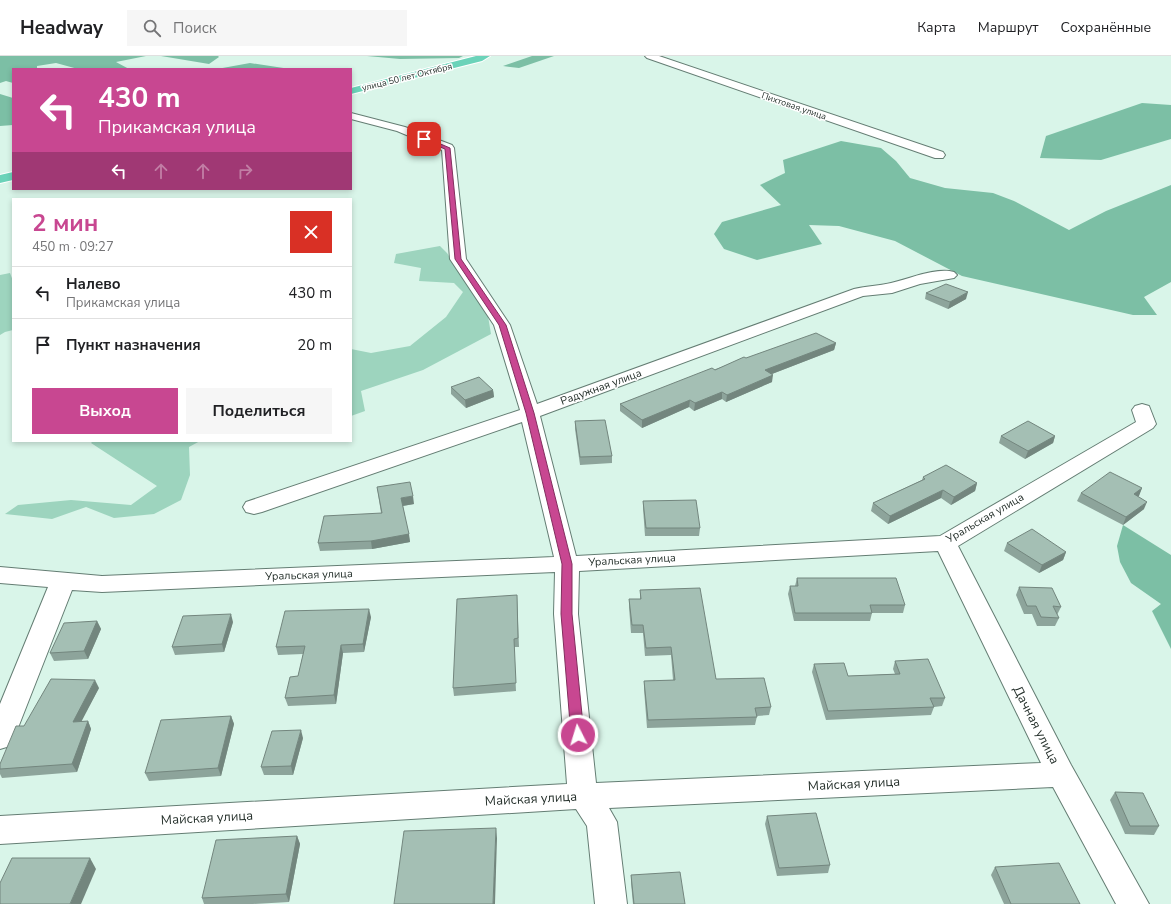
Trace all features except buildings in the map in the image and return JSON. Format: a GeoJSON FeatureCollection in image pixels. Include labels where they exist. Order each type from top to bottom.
{"type":"FeatureCollection","features":[{"type":"Feature","properties":{"kind":"main road","name":"улица 50 лет Октября"},"geometry":{"type":"LineString","coordinates":[[352,91],[485,56]]}},
{"type":"Feature","properties":{"kind":"main road"},"geometry":{"type":"LineString","coordinates":[[0,179],[12,176]]}},
{"type":"Feature","properties":{"kind":"street","name":"Пихтовая улица"},"geometry":{"type":"LineString","coordinates":[[650,56],[939,155]]}},
{"type":"Feature","properties":{"kind":"street"},"geometry":{"type":"LineString","coordinates":[[352,116],[401,129],[448,148],[458,259],[502,325],[530,413],[567,564],[566,614],[583,796],[602,822],[611,904]]}},
{"type":"Feature","properties":{"kind":"street","name":"Радужная улица"},"geometry":{"type":"LineString","coordinates":[[254,507],[530,413],[860,292],[892,288],[918,280],[949,275]]}},
{"type":"Feature","properties":{"kind":"street","name":"Уральская улица"},"geometry":{"type":"LineString","coordinates":[[0,575],[102,584],[567,564],[945,543],[1146,424],[1142,410]]}},
{"type":"Feature","properties":{"kind":"street","name":"Дачная улица"},"geometry":{"type":"LineString","coordinates":[[945,543],[1061,774],[1133,904]]}},
{"type":"Feature","properties":{"kind":"street"},"geometry":{"type":"LineString","coordinates":[[0,738],[63,580]]}},
{"type":"Feature","properties":{"kind":"street","name":"Майская улица"},"geometry":{"type":"LineString","coordinates":[[0,830],[583,796],[1061,774]]}},
{"type":"Feature","properties":{"kind":"green space"},"geometry":{"type":"Polygon","coordinates":[[[0,56],[146,56],[116,62],[127,68],[74,68],[56,63],[37,66],[37,68],[12,68],[12,83],[6,81],[0,83],[0,56]]]}},
{"type":"Feature","properties":{"kind":"green space"},"geometry":{"type":"Polygon","coordinates":[[[161,56],[218,56],[219,57],[209,64],[161,56]]]}},
{"type":"Feature","properties":{"kind":"green space"},"geometry":{"type":"Polygon","coordinates":[[[367,56],[463,56],[459,58],[400,59],[367,56]]]}},
{"type":"Feature","properties":{"kind":"green space"},"geometry":{"type":"Polygon","coordinates":[[[532,56],[554,56],[519,68],[503,66],[532,56]]]}},
{"type":"Feature","properties":{"kind":"green space"},"geometry":{"type":"Polygon","coordinates":[[[250,63],[283,68],[222,68],[250,63]]]}},
{"type":"Feature","properties":{"kind":"green space"},"geometry":{"type":"Polygon","coordinates":[[[0,94],[12,98],[12,125],[0,126],[0,94]]]}},
{"type":"Feature","properties":{"kind":"green space"},"geometry":{"type":"Polygon","coordinates":[[[1142,103],[1171,105],[1171,139],[1101,160],[1040,158],[1046,136],[1142,103]]]}},
{"type":"Feature","properties":{"kind":"green space"},"geometry":{"type":"Polygon","coordinates":[[[841,141],[881,148],[896,161],[910,178],[945,188],[993,193],[1014,201],[1069,230],[1106,211],[1171,185],[1171,282],[1144,297],[1157,315],[1133,315],[962,276],[895,241],[839,226],[809,225],[822,244],[757,260],[724,249],[714,234],[722,222],[781,205],[760,185],[785,173],[783,160],[841,141]]]}},
{"type":"Feature","properties":{"kind":"green space"},"geometry":{"type":"Polygon","coordinates":[[[440,246],[447,253],[488,316],[491,334],[423,370],[361,391],[365,411],[352,416],[352,349],[371,353],[410,346],[446,317],[463,292],[454,283],[419,281],[421,268],[394,263],[396,254],[440,246]]]}},
{"type":"Feature","properties":{"kind":"green space"},"geometry":{"type":"Polygon","coordinates":[[[10,273],[12,278],[12,330],[0,335],[0,275],[10,273]]]}},
{"type":"Feature","properties":{"kind":"green space"},"geometry":{"type":"Polygon","coordinates":[[[198,442],[189,447],[190,475],[181,500],[154,514],[114,518],[86,507],[52,519],[5,514],[18,505],[71,500],[131,505],[157,486],[91,443],[198,442]]]}},
{"type":"Feature","properties":{"kind":"green space"},"geometry":{"type":"Polygon","coordinates":[[[1123,525],[1171,555],[1171,649],[1152,611],[1161,604],[1131,583],[1120,562],[1117,546],[1123,525]]]}},
{"type":"Feature","properties":{"kind":"route"},"geometry":{"type":"LineString","coordinates":[[424,139],[448,148],[458,259],[502,325],[530,413],[567,564],[566,614],[578,735]]}}]}
